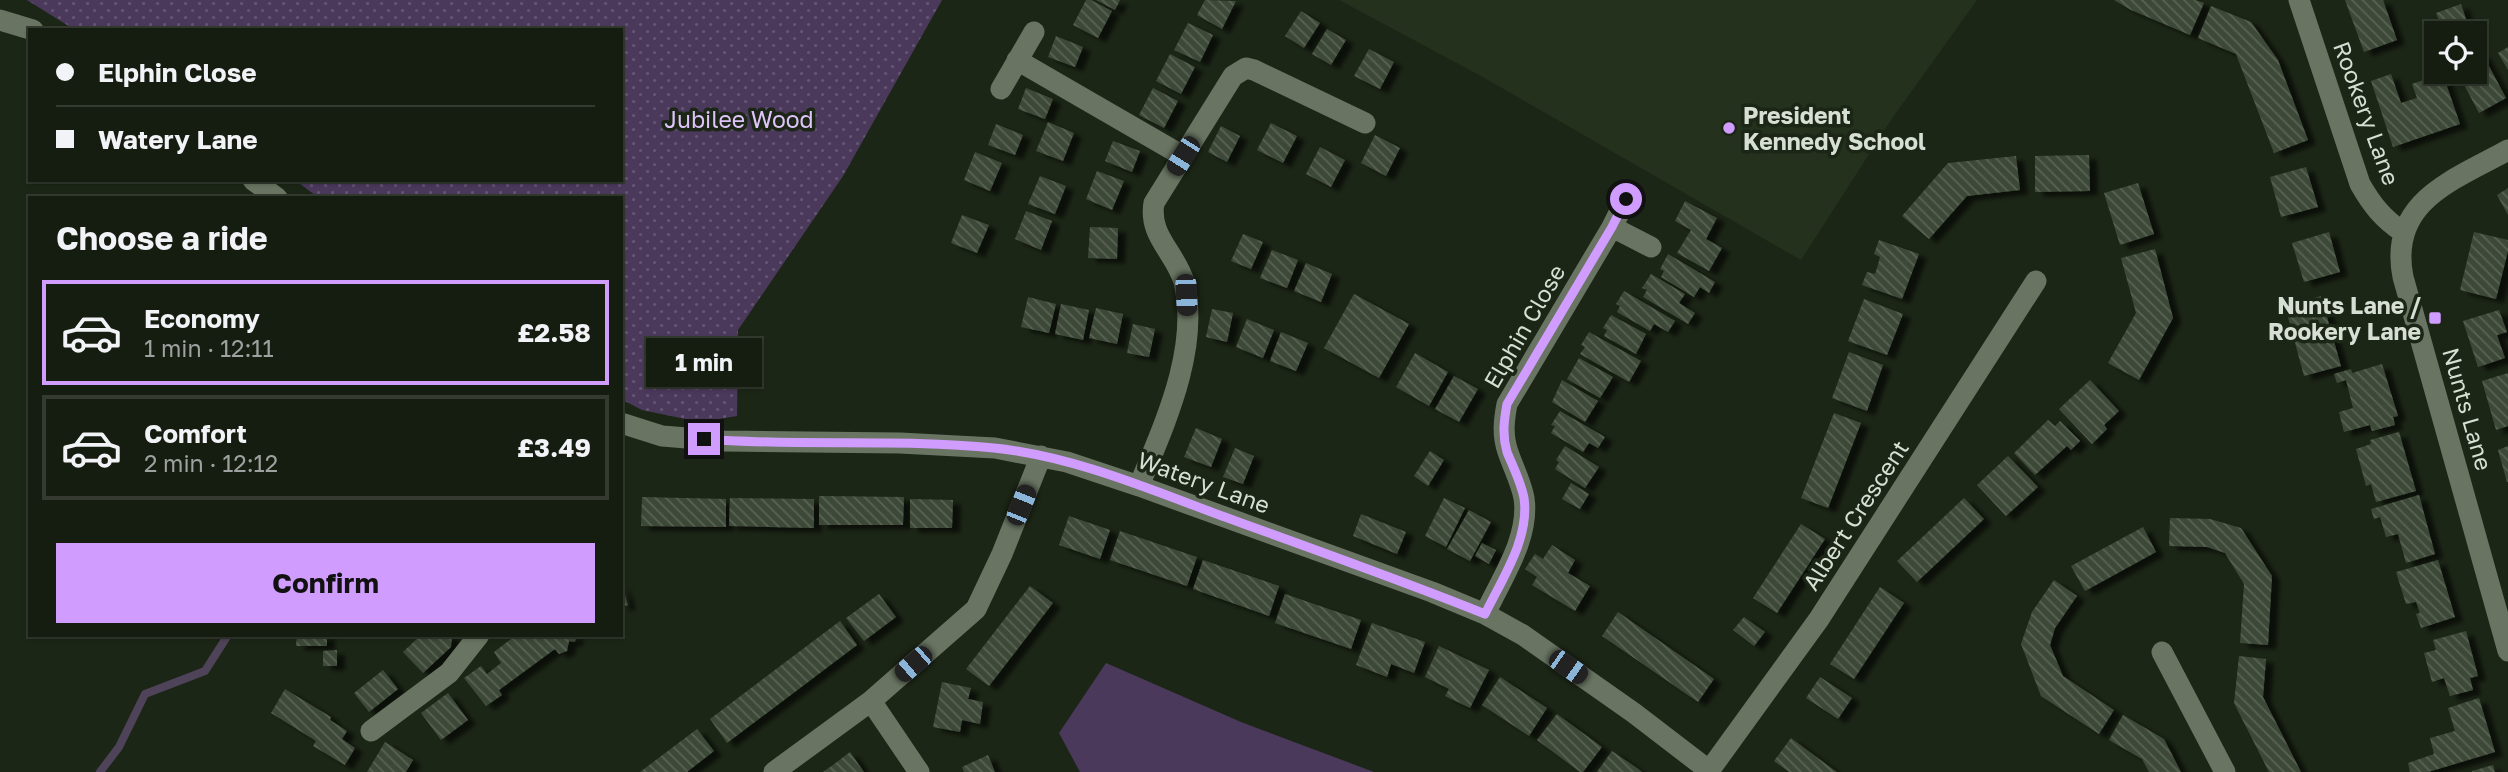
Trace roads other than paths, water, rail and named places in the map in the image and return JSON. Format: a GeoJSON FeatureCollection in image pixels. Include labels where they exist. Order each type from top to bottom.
{"type":"FeatureCollection","features":[{"type":"Feature","properties":{"kind":"street","name":"Rookery Lane"},"geometry":{"type":"LineString","coordinates":[[2299,0],[2360,184],[2373,207],[2403,232]]}},
{"type":"Feature","properties":{"kind":"street"},"geometry":{"type":"LineString","coordinates":[[0,20],[28,28]]}},
{"type":"Feature","properties":{"kind":"street"},"geometry":{"type":"LineString","coordinates":[[1001,89],[1034,32]]}},
{"type":"Feature","properties":{"kind":"street"},"geometry":{"type":"LineString","coordinates":[[1017,60],[1183,156]]}},
{"type":"Feature","properties":{"kind":"street"},"geometry":{"type":"LineString","coordinates":[[1139,486],[1174,401],[1184,351],[1187,315],[1183,278],[1160,240],[1152,213],[1154,203],[1183,156],[1233,76],[1246,68],[1365,123]]}},
{"type":"Feature","properties":{"kind":"street","name":"Nunts Lane"},"geometry":{"type":"LineString","coordinates":[[2508,150],[2436,190],[2422,201],[2403,232],[2400,262],[2508,651]]}},
{"type":"Feature","properties":{"kind":"street"},"geometry":{"type":"LineString","coordinates":[[256,182],[274,196]]}},
{"type":"Feature","properties":{"kind":"street","name":"Elphin Close"},"geometry":{"type":"LineString","coordinates":[[1485,614],[1522,536],[1525,517],[1524,497],[1507,450],[1503,427],[1507,404],[1626,199]]}},
{"type":"Feature","properties":{"kind":"street"},"geometry":{"type":"LineString","coordinates":[[1612,227],[1651,247]]}},
{"type":"Feature","properties":{"kind":"street","name":"Albert Crescent"},"geometry":{"type":"LineString","coordinates":[[1710,771],[1819,619],[2036,281]]}},
{"type":"Feature","properties":{"kind":"street","name":"Watery Lane"},"geometry":{"type":"LineString","coordinates":[[623,425],[662,436],[724,441],[900,443],[995,448],[1041,456],[1139,486],[1485,614],[1534,643],[1634,713],[1710,771]]}},
{"type":"Feature","properties":{"kind":"street"},"geometry":{"type":"LineString","coordinates":[[774,772],[871,701],[976,609],[1002,554],[1041,456]]}},
{"type":"Feature","properties":{"kind":"street"},"geometry":{"type":"LineString","coordinates":[[371,731],[449,673],[478,637]]}},
{"type":"Feature","properties":{"kind":"street"},"geometry":{"type":"LineString","coordinates":[[2162,652],[2225,772]]}},
{"type":"Feature","properties":{"kind":"street"},"geometry":{"type":"LineString","coordinates":[[871,701],[919,772]]}},
{"type":"Feature","properties":{"kind":"waterway"},"geometry":{"type":"LineString","coordinates":[[100,772],[119,747],[145,694],[205,671],[227,637]]}},
{"type":"Feature","properties":{"kind":"place","name":"President Kennedy School"},"geometry":{"type":"Point","coordinates":[1729,128]}},
{"type":"Feature","properties":{"kind":"place","name":"Nunts Lane / Rookery Lane"},"geometry":{"type":"Point","coordinates":[2435,318]}},
{"type":"Feature","properties":{"kind":"park label","name":"Jubilee Wood"},"geometry":{"type":"Point","coordinates":[739,119]}}]}
